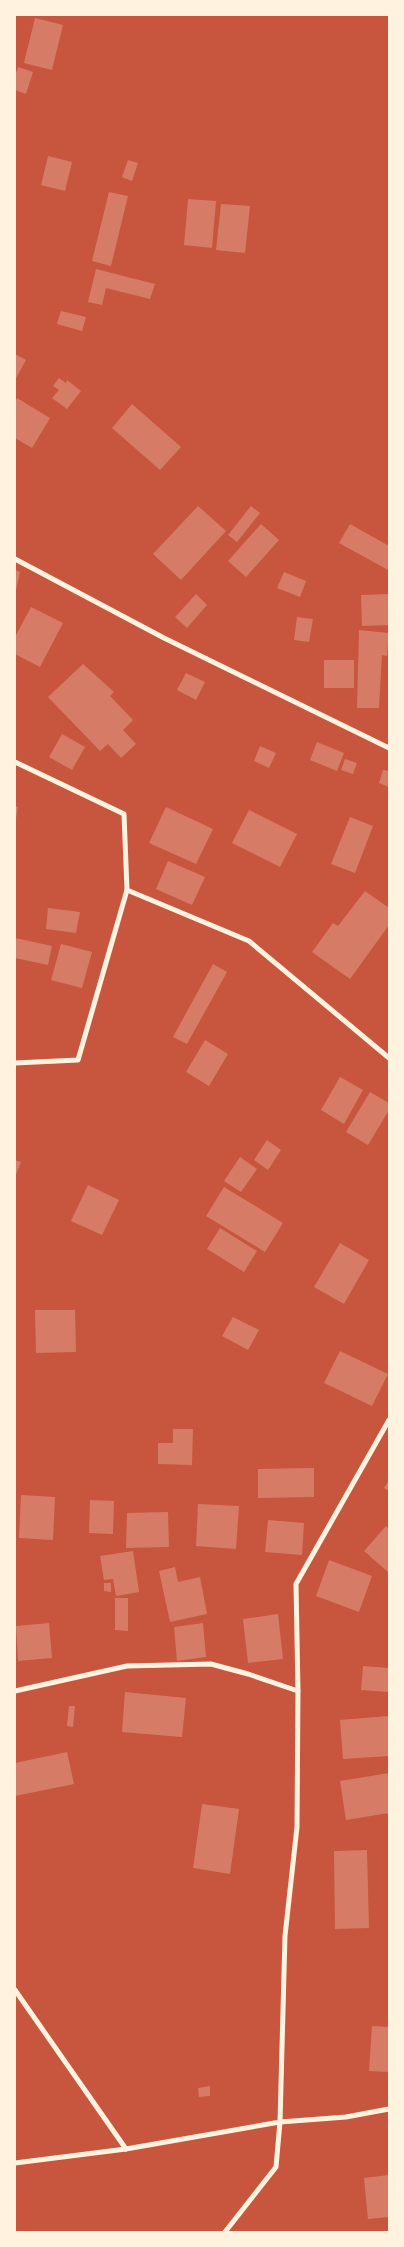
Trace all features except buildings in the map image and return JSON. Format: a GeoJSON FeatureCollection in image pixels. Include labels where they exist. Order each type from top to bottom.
{"type":"FeatureCollection","features":[{"type":"Feature","properties":{"kind":"street"},"geometry":{"type":"LineString","coordinates":[[15,559],[164,638],[389,748]]}},
{"type":"Feature","properties":{"kind":"street"},"geometry":{"type":"LineString","coordinates":[[15,762],[124,814],[127,890],[78,1060],[15,1063]]}},
{"type":"Feature","properties":{"kind":"street"},"geometry":{"type":"LineString","coordinates":[[127,890],[249,941],[389,1058]]}},
{"type":"Feature","properties":{"kind":"street"},"geometry":{"type":"LineString","coordinates":[[225,2232],[276,2167],[280,2122],[285,1936],[296,1828],[298,1691],[296,1584],[389,1420]]}},
{"type":"Feature","properties":{"kind":"street"},"geometry":{"type":"LineString","coordinates":[[15,1691],[127,1666],[211,1664],[298,1691]]}},
{"type":"Feature","properties":{"kind":"street"},"geometry":{"type":"LineString","coordinates":[[15,1990],[126,2149]]}},
{"type":"Feature","properties":{"kind":"street"},"geometry":{"type":"LineString","coordinates":[[15,2163],[126,2149],[280,2122],[346,2117],[389,2109]]}}]}
